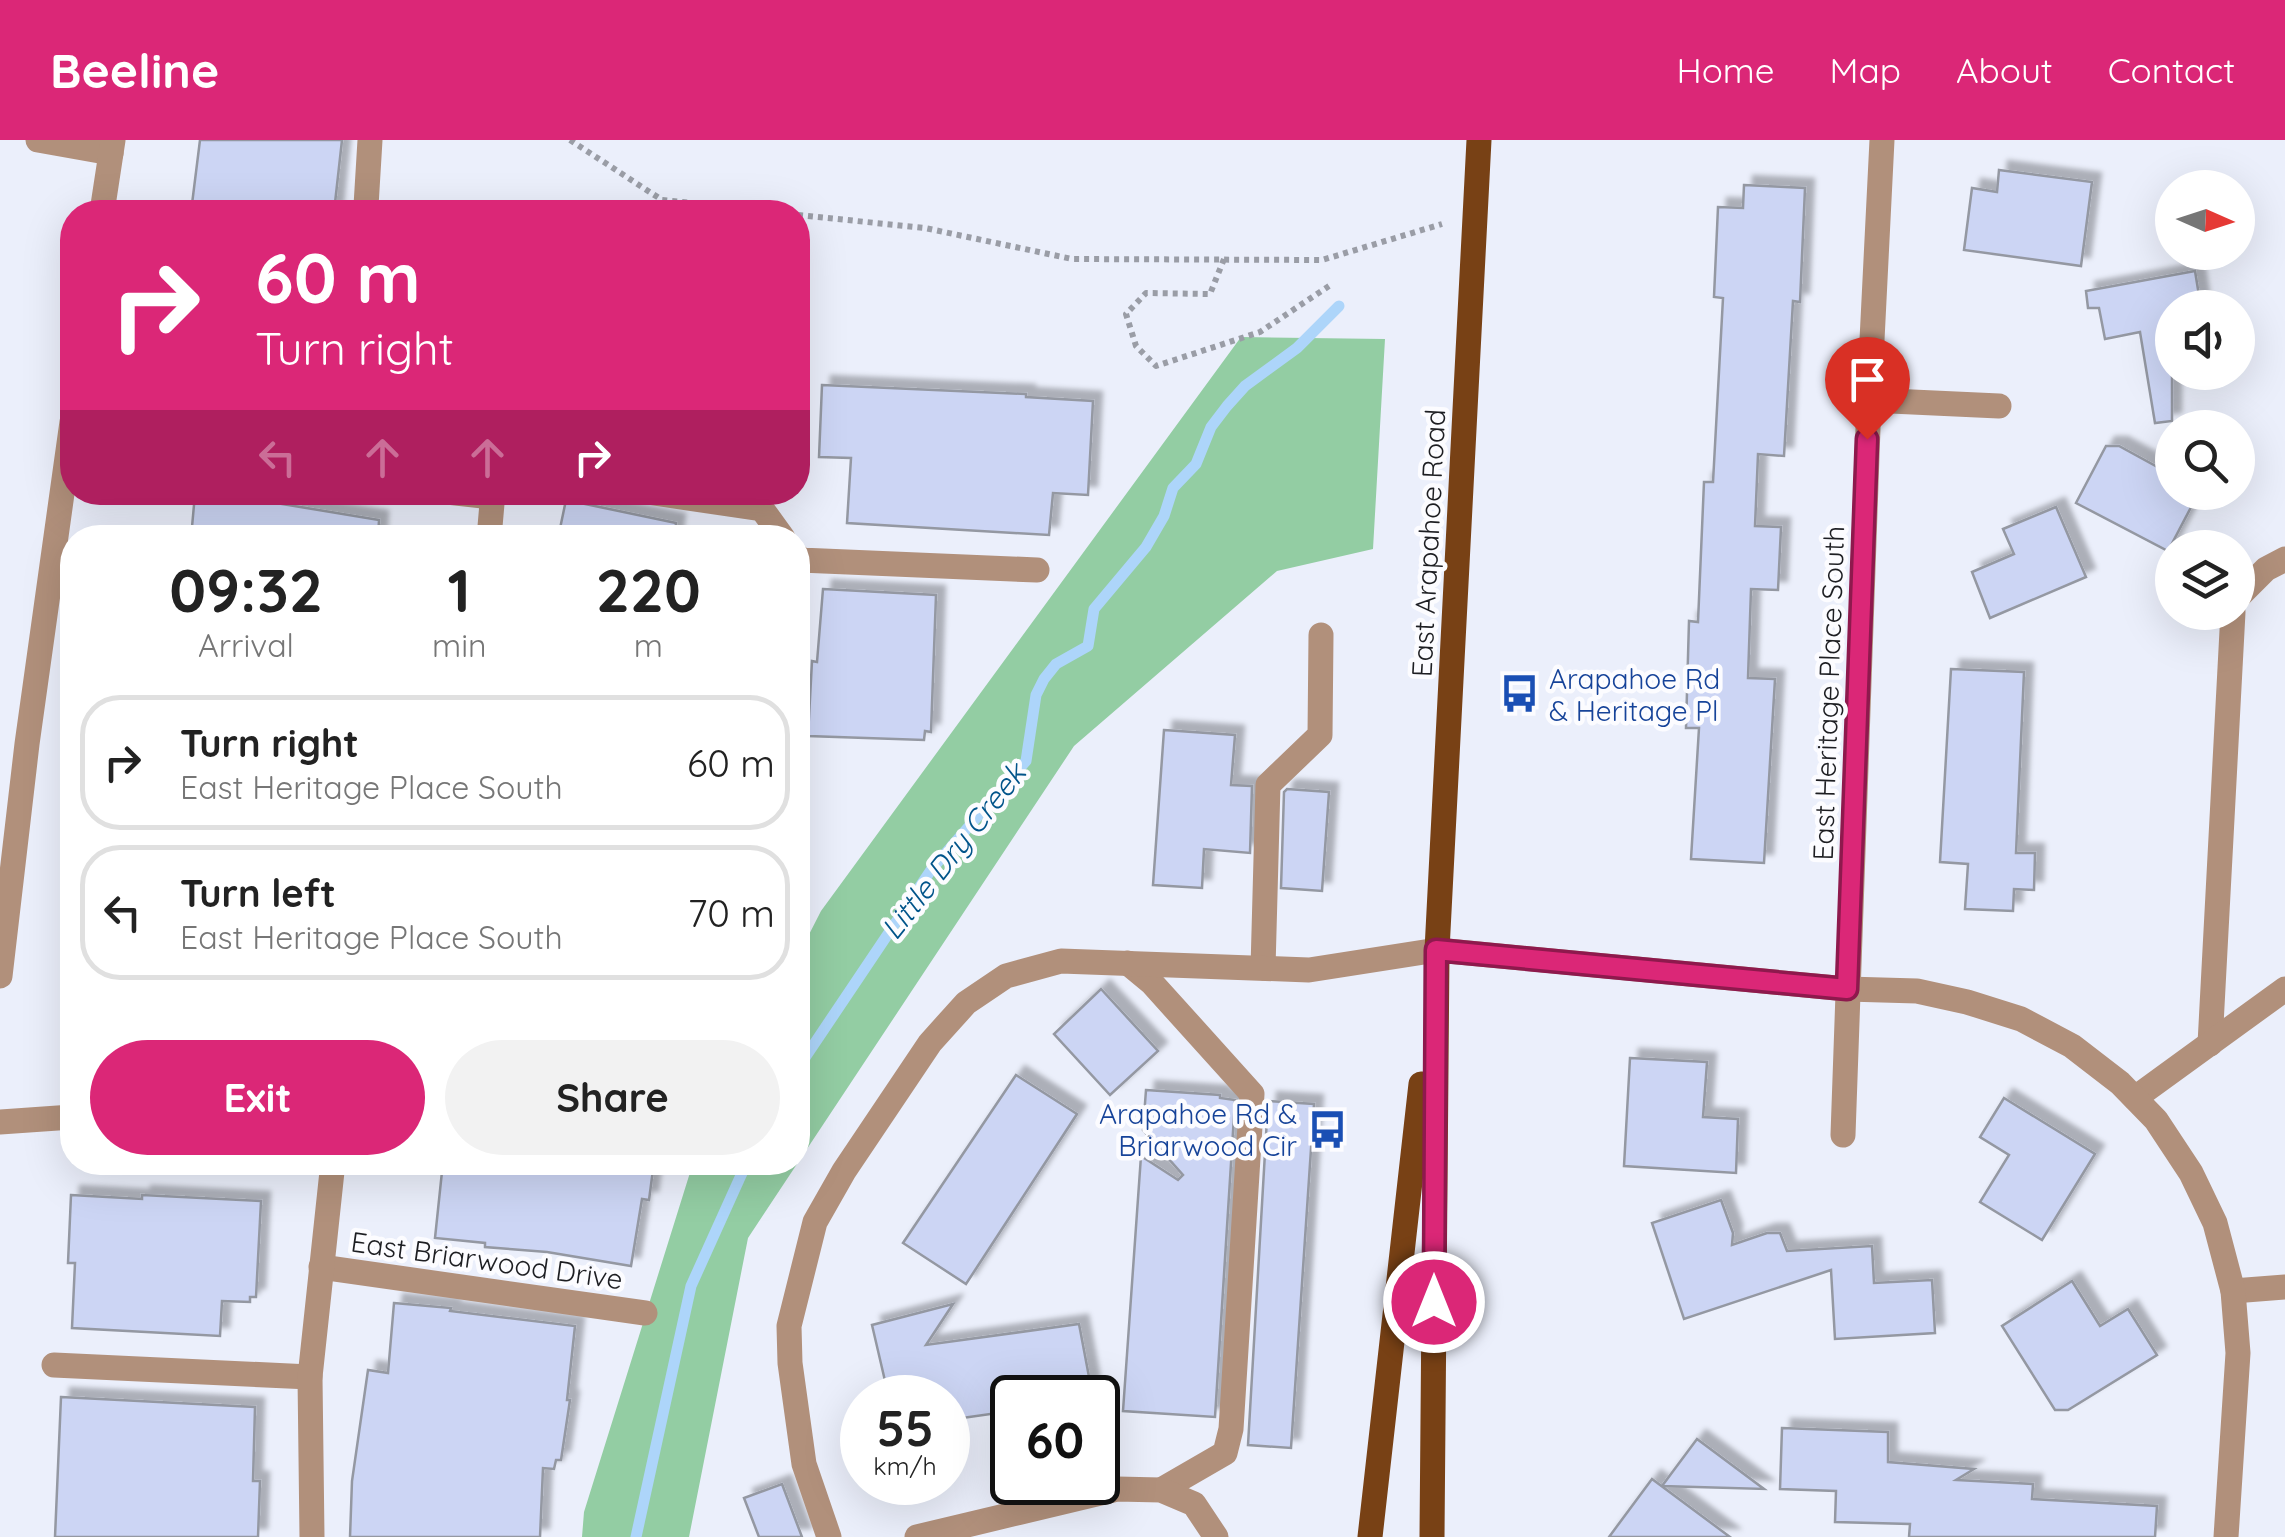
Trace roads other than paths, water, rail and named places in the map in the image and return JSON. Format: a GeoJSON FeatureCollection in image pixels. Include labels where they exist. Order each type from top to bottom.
{"type":"FeatureCollection","features":[{"type":"Feature","properties":{"kind":"main road","name":"East Arapahoe Road"},"geometry":{"type":"LineString","coordinates":[[1432,1537],[1436,950],[1479,140]]}},
{"type":"Feature","properties":{"kind":"main road","name":"East Arapahoe Road"},"geometry":{"type":"LineString","coordinates":[[1370,1537],[1436,950]]}},
{"type":"Feature","properties":{"kind":"street"},"geometry":{"type":"LineString","coordinates":[[38,140],[112,146],[104,200]]}},
{"type":"Feature","properties":{"kind":"street"},"geometry":{"type":"LineString","coordinates":[[366,200],[370,140]]}},
{"type":"Feature","properties":{"kind":"street","name":"East Heritage Place South"},"geometry":{"type":"LineString","coordinates":[[1843,1134],[1868,400],[1882,140]]}},
{"type":"Feature","properties":{"kind":"street"},"geometry":{"type":"LineString","coordinates":[[1868,400],[1999,406]]}},
{"type":"Feature","properties":{"kind":"street"},"geometry":{"type":"LineString","coordinates":[[0,976],[60,505]]}},
{"type":"Feature","properties":{"kind":"street"},"geometry":{"type":"LineString","coordinates":[[735,505],[762,509],[774,525]]}},
{"type":"Feature","properties":{"kind":"street"},"geometry":{"type":"LineString","coordinates":[[2255,580],[2285,559]]}},
{"type":"Feature","properties":{"kind":"street"},"geometry":{"type":"LineString","coordinates":[[810,560],[1037,570]]}},
{"type":"Feature","properties":{"kind":"street"},"geometry":{"type":"LineString","coordinates":[[2210,1044],[2233,630]]}},
{"type":"Feature","properties":{"kind":"street"},"geometry":{"type":"LineString","coordinates":[[1263,968],[1268,785],[1320,734],[1321,634]]}},
{"type":"Feature","properties":{"kind":"street"},"geometry":{"type":"LineString","coordinates":[[0,741],[27,744]]}},
{"type":"Feature","properties":{"kind":"street"},"geometry":{"type":"LineString","coordinates":[[829,1537],[804,1464],[790,1363],[790,1326],[815,1222],[844,1171],[930,1043],[966,1004],[1006,976],[1061,961],[1309,970],[1436,950],[1847,989],[1918,992],[2021,1019],[2072,1046],[2136,1098],[2156,1120],[2191,1173],[2215,1223],[2233,1291],[2238,1353],[2226,1537]]}},
{"type":"Feature","properties":{"kind":"street"},"geometry":{"type":"LineString","coordinates":[[1128,964],[1151,982],[1252,1094],[1232,1429],[1226,1454],[1161,1490]]}},
{"type":"Feature","properties":{"kind":"street"},"geometry":{"type":"LineString","coordinates":[[2136,1098],[2285,989]]}},
{"type":"Feature","properties":{"kind":"street"},"geometry":{"type":"LineString","coordinates":[[0,1122],[60,1118]]}},
{"type":"Feature","properties":{"kind":"street","name":"East Briarwood Drive"},"geometry":{"type":"LineString","coordinates":[[312,1537],[310,1377],[332,1175]]}},
{"type":"Feature","properties":{"kind":"street","name":"East Briarwood Drive"},"geometry":{"type":"LineString","coordinates":[[321,1267],[645,1313]]}},
{"type":"Feature","properties":{"kind":"street"},"geometry":{"type":"LineString","coordinates":[[2233,1291],[2285,1287]]}},
{"type":"Feature","properties":{"kind":"street"},"geometry":{"type":"LineString","coordinates":[[54,1366],[310,1377]]}},
{"type":"Feature","properties":{"kind":"street"},"geometry":{"type":"LineString","coordinates":[[917,1537],[1117,1488],[1161,1490],[1194,1504],[1216,1537]]}},
{"type":"Feature","properties":{"kind":"waterway","name":"Little Dry Creek"},"geometry":{"type":"LineString","coordinates":[[810,1050],[931,870],[1026,761],[1036,695],[1044,679],[1056,664],[1088,646],[1094,609],[1146,547],[1164,516],[1173,488],[1196,464],[1211,427],[1245,386],[1297,348],[1339,306]]}},
{"type":"Feature","properties":{"kind":"waterway","name":"Little Dry Creek"},"geometry":{"type":"LineString","coordinates":[[636,1537],[691,1286],[741,1175]]}},
{"type":"Feature","properties":{"kind":"place","name":"Arapahoe Rd & Heritage Pl"},"geometry":{"type":"Point","coordinates":[1519,694]}},
{"type":"Feature","properties":{"kind":"place","name":"Arapahoe Rd & Briarwood Cir"},"geometry":{"type":"Point","coordinates":[1327,1129]}}]}
